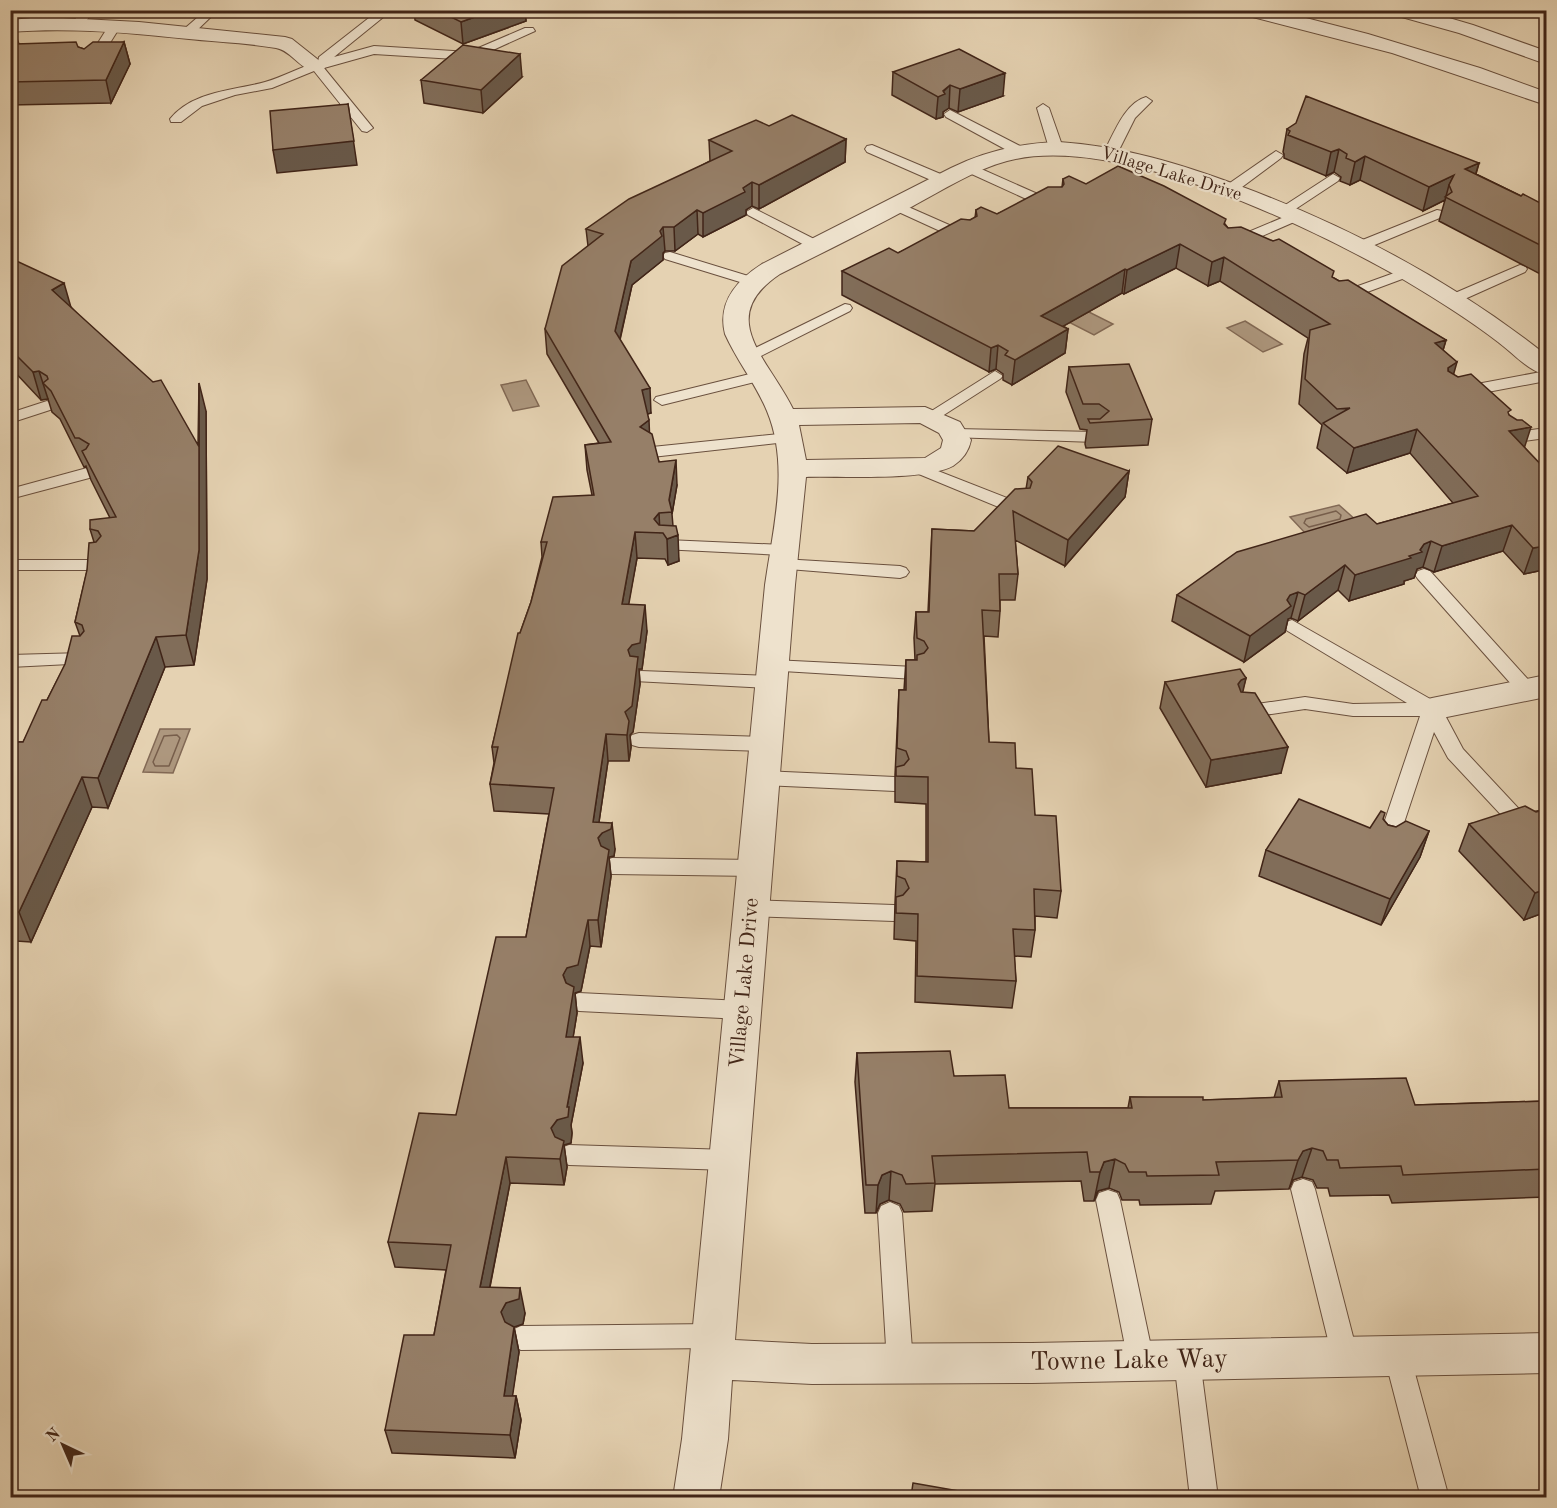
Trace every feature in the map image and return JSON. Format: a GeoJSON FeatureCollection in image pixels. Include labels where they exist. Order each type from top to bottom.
{"type":"FeatureCollection","features":[{"type":"Feature","properties":{"kind":"street"},"geometry":{"type":"LineString","coordinates":[[1248,10],[1385,45],[1546,99]]}},
{"type":"Feature","properties":{"kind":"street"},"geometry":{"type":"LineString","coordinates":[[1398,10],[1466,29],[1546,58]]}},
{"type":"Feature","properties":{"kind":"street"},"geometry":{"type":"LineString","coordinates":[[10,26],[37,17],[83,18],[114,27],[285,43],[316,66]]}},
{"type":"Feature","properties":{"kind":"street","name":"Village Lake Drive"},"geometry":{"type":"LineString","coordinates":[[696,1497],[705,1439],[783,557],[788,441],[762,376],[736,330],[735,314],[740,298],[753,282],[771,269],[970,168],[987,160],[1019,152],[1056,148],[1110,154],[1174,171],[1289,214],[1360,246],[1408,272],[1453,299],[1546,367]]}},
{"type":"Feature","properties":{"kind":"street"},"geometry":{"type":"LineString","coordinates":[[917,414],[943,423],[955,434],[956,446],[947,458],[928,466],[915,467],[788,441],[917,414]]}},
{"type":"Feature","properties":{"kind":"street"},"geometry":{"type":"LineString","coordinates":[[1432,709],[1537,688]]}},
{"type":"Feature","properties":{"kind":"street","name":"Towne Lake Way"},"geometry":{"type":"LineString","coordinates":[[712,1348],[812,1364],[1141,1361],[1546,1353]]}},
{"type":"Feature","properties":{"kind":"lane"},"geometry":{"type":"LineString","coordinates":[[187,33],[213,10]]}},
{"type":"Feature","properties":{"kind":"lane"},"geometry":{"type":"LineString","coordinates":[[316,66],[387,10]]}},
{"type":"Feature","properties":{"kind":"lane"},"geometry":{"type":"LineString","coordinates":[[90,64],[114,27]]}},
{"type":"Feature","properties":{"kind":"lane"},"geometry":{"type":"LineString","coordinates":[[176,119],[198,103],[232,92],[268,85],[316,66],[374,50],[471,56],[529,31]]}},
{"type":"Feature","properties":{"kind":"lane"},"geometry":{"type":"LineString","coordinates":[[316,66],[338,94],[357,112],[367,128]]}},
{"type":"Feature","properties":{"kind":"lane"},"geometry":{"type":"LineString","coordinates":[[1110,154],[1130,116],[1146,101]]}},
{"type":"Feature","properties":{"kind":"lane"},"geometry":{"type":"LineString","coordinates":[[1043,108],[1056,148]]}},
{"type":"Feature","properties":{"kind":"lane"},"geometry":{"type":"LineString","coordinates":[[950,114],[1019,152]]}},
{"type":"Feature","properties":{"kind":"lane"},"geometry":{"type":"LineString","coordinates":[[872,148],[945,181]]}},
{"type":"Feature","properties":{"kind":"lane"},"geometry":{"type":"LineString","coordinates":[[1229,190],[1276,155]]}},
{"type":"Feature","properties":{"kind":"lane"},"geometry":{"type":"LineString","coordinates":[[970,168],[1053,206]]}},
{"type":"Feature","properties":{"kind":"lane"},"geometry":{"type":"LineString","coordinates":[[1229,246],[1289,214],[1332,178]]}},
{"type":"Feature","properties":{"kind":"lane"},"geometry":{"type":"LineString","coordinates":[[897,206],[967,238]]}},
{"type":"Feature","properties":{"kind":"lane"},"geometry":{"type":"LineString","coordinates":[[753,212],[817,246]]}},
{"type":"Feature","properties":{"kind":"lane"},"geometry":{"type":"LineString","coordinates":[[1360,246],[1437,214]]}},
{"type":"Feature","properties":{"kind":"lane"},"geometry":{"type":"LineString","coordinates":[[670,256],[753,282]]}},
{"type":"Feature","properties":{"kind":"lane"},"geometry":{"type":"LineString","coordinates":[[1453,299],[1520,269]]}},
{"type":"Feature","properties":{"kind":"lane"},"geometry":{"type":"LineString","coordinates":[[1335,299],[1408,272]]}},
{"type":"Feature","properties":{"kind":"lane"},"geometry":{"type":"LineString","coordinates":[[750,356],[845,308]]}},
{"type":"Feature","properties":{"kind":"lane"},"geometry":{"type":"LineString","coordinates":[[662,400],[762,376]]}},
{"type":"Feature","properties":{"kind":"lane"},"geometry":{"type":"LineString","coordinates":[[930,417],[995,376]]}},
{"type":"Feature","properties":{"kind":"lane"},"geometry":{"type":"LineString","coordinates":[[1450,394],[1546,376]]}},
{"type":"Feature","properties":{"kind":"lane"},"geometry":{"type":"LineString","coordinates":[[10,418],[47,406]]}},
{"type":"Feature","properties":{"kind":"lane"},"geometry":{"type":"LineString","coordinates":[[1510,438],[1546,433]]}},
{"type":"Feature","properties":{"kind":"lane"},"geometry":{"type":"LineString","coordinates":[[955,434],[1095,437]]}},
{"type":"Feature","properties":{"kind":"lane"},"geometry":{"type":"LineString","coordinates":[[652,452],[788,441]]}},
{"type":"Feature","properties":{"kind":"lane"},"geometry":{"type":"LineString","coordinates":[[915,467],[1018,509]]}},
{"type":"Feature","properties":{"kind":"lane"},"geometry":{"type":"LineString","coordinates":[[10,494],[87,473]]}},
{"type":"Feature","properties":{"kind":"lane"},"geometry":{"type":"LineString","coordinates":[[667,545],[900,572]]}},
{"type":"Feature","properties":{"kind":"lane"},"geometry":{"type":"LineString","coordinates":[[10,565],[99,565]]}},
{"type":"Feature","properties":{"kind":"lane"},"geometry":{"type":"LineString","coordinates":[[1424,575],[1537,688]]}},
{"type":"Feature","properties":{"kind":"lane"},"geometry":{"type":"LineString","coordinates":[[1292,626],[1432,709],[1455,753],[1526,829]]}},
{"type":"Feature","properties":{"kind":"lane"},"geometry":{"type":"LineString","coordinates":[[10,661],[83,659]]}},
{"type":"Feature","properties":{"kind":"lane"},"geometry":{"type":"LineString","coordinates":[[641,677],[915,673]]}},
{"type":"Feature","properties":{"kind":"lane"},"geometry":{"type":"LineString","coordinates":[[1244,712],[1305,703],[1353,710],[1432,709]]}},
{"type":"Feature","properties":{"kind":"lane"},"geometry":{"type":"LineString","coordinates":[[1388,844],[1432,709]]}},
{"type":"Feature","properties":{"kind":"lane"},"geometry":{"type":"LineString","coordinates":[[639,740],[895,784]]}},
{"type":"Feature","properties":{"kind":"lane"},"geometry":{"type":"LineString","coordinates":[[612,866],[754,868]]}},
{"type":"Feature","properties":{"kind":"lane"},"geometry":{"type":"LineString","coordinates":[[751,908],[894,913]]}},
{"type":"Feature","properties":{"kind":"lane"},"geometry":{"type":"LineString","coordinates":[[579,1002],[742,1010]]}},
{"type":"Feature","properties":{"kind":"lane"},"geometry":{"type":"LineString","coordinates":[[569,1155],[729,1160]]}},
{"type":"Feature","properties":{"kind":"lane"},"geometry":{"type":"LineString","coordinates":[[1303,1189],[1346,1356]]}},
{"type":"Feature","properties":{"kind":"lane"},"geometry":{"type":"LineString","coordinates":[[1108,1200],[1141,1361]]}},
{"type":"Feature","properties":{"kind":"lane"},"geometry":{"type":"LineString","coordinates":[[890,1213],[900,1363]]}},
{"type":"Feature","properties":{"kind":"lane"},"geometry":{"type":"LineString","coordinates":[[521,1338],[712,1348]]}},
{"type":"Feature","properties":{"kind":"lane"},"geometry":{"type":"LineString","coordinates":[[1397,1355],[1435,1497]]}},
{"type":"Feature","properties":{"kind":"lane"},"geometry":{"type":"LineString","coordinates":[[1187,1360],[1204,1497]]}},
{"type":"Feature","properties":{"kind":"water"},"geometry":{"type":"Polygon","coordinates":[[[1067,301],[1113,324],[1094,335],[1049,312],[1067,301]]]}},
{"type":"Feature","properties":{"kind":"water"},"geometry":{"type":"Polygon","coordinates":[[[1245,321],[1282,344],[1263,352],[1227,328],[1245,321]]]}},
{"type":"Feature","properties":{"kind":"water"},"geometry":{"type":"Polygon","coordinates":[[[526,380],[539,406],[513,411],[501,385],[526,380]]]}},
{"type":"Feature","properties":{"kind":"water"},"geometry":{"type":"Polygon","coordinates":[[[1339,505],[1357,521],[1306,534],[1290,517],[1339,505]]]}},
{"type":"Feature","properties":{"kind":"water"},"geometry":{"type":"Polygon","coordinates":[[[160,729],[190,729],[173,773],[143,772],[160,729]]]}},
{"type":"Feature","properties":{"kind":"building"},"geometry":{"type":"Polygon","coordinates":[[[437,10],[494,10],[461,22],[437,10]]]}},
{"type":"Feature","properties":{"kind":"building"},"geometry":{"type":"Polygon","coordinates":[[[16,36],[16,44],[76,42],[78,47],[84,49],[93,42],[124,42],[106,80],[10,82],[10,37],[16,36]]]}},
{"type":"Feature","properties":{"kind":"building"},"geometry":{"type":"Polygon","coordinates":[[[463,45],[520,54],[481,90],[421,80],[463,45]]]}},
{"type":"Feature","properties":{"kind":"building"},"geometry":{"type":"Polygon","coordinates":[[[959,49],[1005,73],[960,89],[950,85],[943,91],[945,94],[938,97],[893,72],[959,49]]]}},
{"type":"Feature","properties":{"kind":"building"},"geometry":{"type":"Polygon","coordinates":[[[1306,96],[1479,163],[1465,169],[1546,206],[1546,248],[1445,197],[1452,192],[1449,185],[1454,175],[1429,187],[1365,156],[1355,162],[1346,158],[1347,154],[1339,149],[1331,152],[1288,135],[1290,131],[1287,129],[1296,123],[1306,96]]]}},
{"type":"Feature","properties":{"kind":"building"},"geometry":{"type":"Polygon","coordinates":[[[348,104],[354,141],[273,150],[270,111],[348,104]]]}},
{"type":"Feature","properties":{"kind":"building"},"geometry":{"type":"Polygon","coordinates":[[[792,115],[846,139],[759,185],[752,182],[743,188],[745,192],[703,213],[697,210],[674,227],[663,227],[660,231],[662,236],[631,261],[615,331],[650,388],[642,390],[649,420],[640,427],[652,434],[659,462],[676,460],[669,500],[672,512],[659,513],[654,519],[659,525],[676,526],[678,535],[667,539],[663,533],[635,532],[622,604],[645,605],[640,643],[632,645],[628,650],[630,656],[638,657],[632,706],[625,712],[629,721],[627,735],[606,734],[593,822],[612,823],[611,829],[602,833],[598,838],[601,846],[609,850],[598,920],[588,920],[578,965],[567,968],[563,975],[566,983],[574,987],[566,1037],[580,1037],[567,1107],[569,1107],[568,1117],[557,1120],[551,1128],[555,1137],[564,1141],[560,1159],[506,1157],[480,1287],[520,1288],[519,1299],[506,1303],[501,1312],[505,1322],[514,1327],[504,1396],[516,1396],[510,1435],[385,1430],[404,1335],[434,1335],[451,1245],[388,1242],[419,1113],[456,1115],[496,937],[526,937],[554,788],[490,784],[498,747],[492,747],[518,633],[520,633],[531,602],[547,542],[541,542],[553,497],[594,495],[585,445],[611,442],[545,329],[562,266],[603,234],[586,229],[629,199],[732,151],[709,140],[756,120],[769,126],[792,115]]]}},
{"type":"Feature","properties":{"kind":"building"},"geometry":{"type":"Polygon","coordinates":[[[1118,166],[1164,186],[1226,219],[1224,224],[1228,228],[1241,227],[1273,241],[1279,239],[1334,271],[1332,277],[1339,281],[1348,280],[1446,340],[1435,343],[1457,362],[1448,368],[1448,371],[1458,377],[1471,374],[1511,410],[1508,412],[1509,415],[1522,420],[1531,427],[1509,431],[1546,470],[1546,546],[1533,548],[1512,525],[1442,546],[1431,541],[1424,544],[1420,550],[1422,552],[1409,556],[1411,558],[1355,575],[1345,565],[1305,595],[1298,592],[1290,595],[1287,600],[1291,606],[1250,636],[1177,595],[1237,552],[1366,514],[1377,524],[1478,496],[1417,429],[1354,448],[1323,423],[1350,408],[1337,409],[1305,379],[1310,330],[1330,324],[1224,257],[1212,262],[1180,244],[1125,269],[1041,316],[1068,329],[1015,360],[1005,355],[1008,351],[998,345],[991,348],[842,271],[889,248],[898,253],[961,219],[970,220],[977,216],[976,210],[981,207],[997,214],[1048,187],[1062,187],[1063,179],[1069,176],[1086,184],[1118,166]]]}},
{"type":"Feature","properties":{"kind":"building"},"geometry":{"type":"Polygon","coordinates":[[[10,258],[64,283],[52,290],[153,382],[161,380],[198,445],[199,383],[199,550],[186,635],[156,637],[98,778],[82,777],[19,912],[10,912],[10,763],[12,761],[10,742],[23,742],[42,700],[47,700],[65,664],[72,636],[80,636],[84,631],[82,625],[75,622],[87,570],[89,543],[96,542],[101,536],[98,531],[90,529],[90,520],[116,517],[82,451],[89,444],[75,438],[51,391],[43,383],[48,379],[47,376],[39,371],[33,372],[10,349],[10,258]]]}},
{"type":"Feature","properties":{"kind":"building"},"geometry":{"type":"Polygon","coordinates":[[[1129,364],[1152,419],[1090,423],[1088,419],[1100,419],[1109,411],[1099,404],[1083,404],[1069,367],[1129,364]]]}},
{"type":"Feature","properties":{"kind":"building"},"geometry":{"type":"Polygon","coordinates":[[[1058,446],[1129,471],[1068,540],[1013,511],[1018,574],[999,574],[1000,611],[982,610],[989,742],[1015,743],[1016,768],[1032,769],[1035,815],[1056,816],[1061,891],[1034,889],[1035,930],[1013,929],[1016,981],[917,976],[918,914],[896,913],[896,897],[903,895],[909,888],[905,879],[897,876],[897,861],[928,862],[928,777],[896,776],[896,767],[904,765],[909,759],[906,751],[897,748],[899,690],[906,690],[906,660],[917,660],[917,655],[924,653],[928,648],[924,641],[917,638],[916,612],[929,612],[932,529],[974,531],[1015,489],[1030,488],[1032,482],[1028,477],[1058,446]]]}},
{"type":"Feature","properties":{"kind":"building"},"geometry":{"type":"Polygon","coordinates":[[[1240,669],[1246,678],[1238,684],[1241,692],[1255,693],[1288,747],[1211,760],[1165,682],[1240,669]]]}},
{"type":"Feature","properties":{"kind":"building"},"geometry":{"type":"Polygon","coordinates":[[[1299,799],[1370,828],[1381,811],[1385,813],[1383,819],[1388,825],[1396,827],[1406,821],[1429,831],[1390,899],[1266,850],[1299,799]]]}},
{"type":"Feature","properties":{"kind":"building"},"geometry":{"type":"Polygon","coordinates":[[[1525,806],[1536,812],[1544,810],[1546,806],[1546,889],[1535,893],[1469,824],[1525,806]]]}},
{"type":"Feature","properties":{"kind":"building"},"geometry":{"type":"Polygon","coordinates":[[[950,1051],[954,1076],[1005,1075],[1009,1108],[1132,1108],[1130,1097],[1203,1097],[1203,1100],[1282,1097],[1279,1081],[1406,1078],[1415,1105],[1546,1101],[1546,1169],[1403,1175],[1401,1166],[1340,1168],[1338,1160],[1327,1160],[1323,1151],[1312,1148],[1303,1151],[1298,1160],[1216,1162],[1219,1175],[1147,1176],[1146,1172],[1129,1172],[1125,1164],[1115,1159],[1104,1162],[1100,1172],[1090,1172],[1087,1152],[932,1156],[935,1183],[906,1184],[902,1175],[891,1171],[882,1175],[878,1185],[866,1185],[857,1053],[950,1051]]]}},
{"type":"Feature","properties":{"kind":"building"},"geometry":{"type":"Polygon","coordinates":[[[913,1483],[993,1497],[911,1497],[913,1483]]]}},
{"type":"Feature","properties":{"kind":"building"},"geometry":{"type":"Polygon","coordinates":[[[1546,1496],[1546,1497],[1483,1497],[1546,1496]]]}}]}
